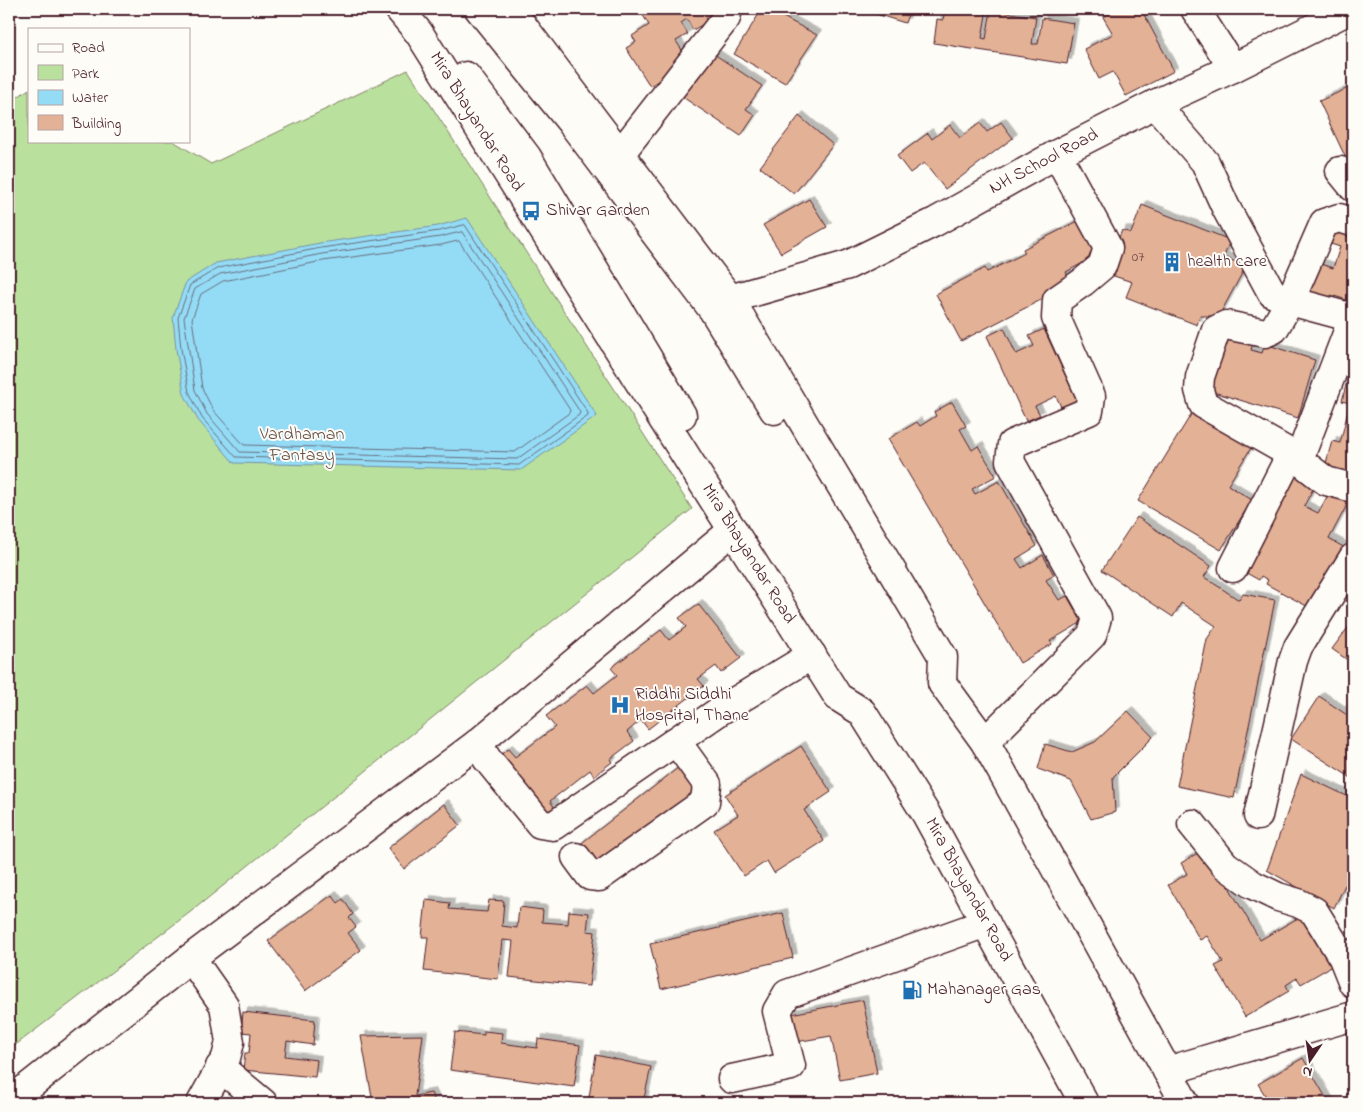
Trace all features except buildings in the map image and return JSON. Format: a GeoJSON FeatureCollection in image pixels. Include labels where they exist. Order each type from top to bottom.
{"type":"FeatureCollection","features":[{"type":"Feature","properties":{"kind":"street","name":"Mira Bhayandar Road"},"geometry":{"type":"LineString","coordinates":[[399,9],[420,32],[838,697],[862,712],[926,814],[1084,1103]]}},
{"type":"Feature","properties":{"kind":"street"},"geometry":{"type":"LineString","coordinates":[[416,9],[527,157],[862,712]]}},
{"type":"Feature","properties":{"kind":"street"},"geometry":{"type":"LineString","coordinates":[[479,9],[574,126],[713,310],[942,683],[984,742],[1002,772],[1185,1103]]}},
{"type":"Feature","properties":{"kind":"street"},"geometry":{"type":"LineString","coordinates":[[510,9],[730,299],[943,657],[942,683]]}},
{"type":"Feature","properties":{"kind":"street"},"geometry":{"type":"LineString","coordinates":[[620,154],[726,18],[728,9]]}},
{"type":"Feature","properties":{"kind":"street"},"geometry":{"type":"LineString","coordinates":[[1195,9],[1233,68]]}},
{"type":"Feature","properties":{"kind":"street","name":"NH School Road"},"geometry":{"type":"LineString","coordinates":[[730,299],[848,265],[935,222],[1057,154],[1155,104],[1351,14]]}},
{"type":"Feature","properties":{"kind":"street"},"geometry":{"type":"LineString","coordinates":[[1155,104],[1205,162],[1226,208],[1272,294],[1290,301],[1353,318],[1303,449],[1291,454],[1233,568]]}},
{"type":"Feature","properties":{"kind":"street"},"geometry":{"type":"LineString","coordinates":[[984,742],[1092,634],[1097,618],[1010,460],[1012,444],[1088,411],[1091,396],[1056,318],[1057,300],[1102,266],[1108,248],[1057,154]]}},
{"type":"Feature","properties":{"kind":"street"},"geometry":{"type":"LineString","coordinates":[[1353,222],[1339,218],[1324,223],[1290,301],[1274,329],[1265,333],[1226,325],[1216,330],[1200,377],[1199,390],[1203,404],[1291,454],[1326,481],[1353,488]]}},
{"type":"Feature","properties":{"kind":"street"},"geometry":{"type":"LineString","coordinates":[[9,1102],[191,958],[478,743],[733,530]]}},
{"type":"Feature","properties":{"kind":"street"},"geometry":{"type":"LineString","coordinates":[[1258,816],[1298,646],[1353,558]]}},
{"type":"Feature","properties":{"kind":"street"},"geometry":{"type":"LineString","coordinates":[[478,743],[487,759],[540,824],[553,826],[721,710],[812,656]]}},
{"type":"Feature","properties":{"kind":"street"},"geometry":{"type":"LineString","coordinates":[[576,857],[590,876],[599,877],[705,802],[707,784],[676,741]]}},
{"type":"Feature","properties":{"kind":"street"},"geometry":{"type":"LineString","coordinates":[[1192,824],[1224,865],[1253,885],[1314,911],[1343,958],[1353,983]]}},
{"type":"Feature","properties":{"kind":"street"},"geometry":{"type":"LineString","coordinates":[[732,1078],[791,1066],[778,1011],[786,994],[986,923]]}},
{"type":"Feature","properties":{"kind":"street"},"geometry":{"type":"LineString","coordinates":[[191,958],[224,1005],[230,1042],[226,1058],[200,1103]]}},
{"type":"Feature","properties":{"kind":"street"},"geometry":{"type":"LineString","coordinates":[[1167,1071],[1353,1016]]}},
{"type":"Feature","properties":{"kind":"street"},"geometry":{"type":"LineString","coordinates":[[220,1067],[253,1100]]}},
{"type":"Feature","properties":{"kind":"green space","name":"Vardhaman Fantasy"},"geometry":{"type":"Polygon","coordinates":[[[408,70],[692,509],[193,910],[9,1050],[9,103],[28,90],[28,142],[175,142],[211,164],[408,70]]]}},
{"type":"Feature","properties":{"kind":"water"},"geometry":{"type":"Polygon","coordinates":[[[467,218],[597,416],[521,470],[234,463],[198,420],[184,394],[176,349],[173,317],[186,282],[216,263],[320,243],[438,226],[467,218]]]}},
{"type":"Feature","properties":{"kind":"place","name":"Shivar Garden"},"geometry":{"type":"Point","coordinates":[531,211]}},
{"type":"Feature","properties":{"kind":"place","name":"health care"},"geometry":{"type":"Point","coordinates":[1172,262]}},
{"type":"Feature","properties":{"kind":"place","name":"Riddhi Siddhi Hospital, Thane"},"geometry":{"type":"Point","coordinates":[620,705]}},
{"type":"Feature","properties":{"kind":"place","name":"Mahanager Gas"},"geometry":{"type":"Point","coordinates":[912,990]}}]}
